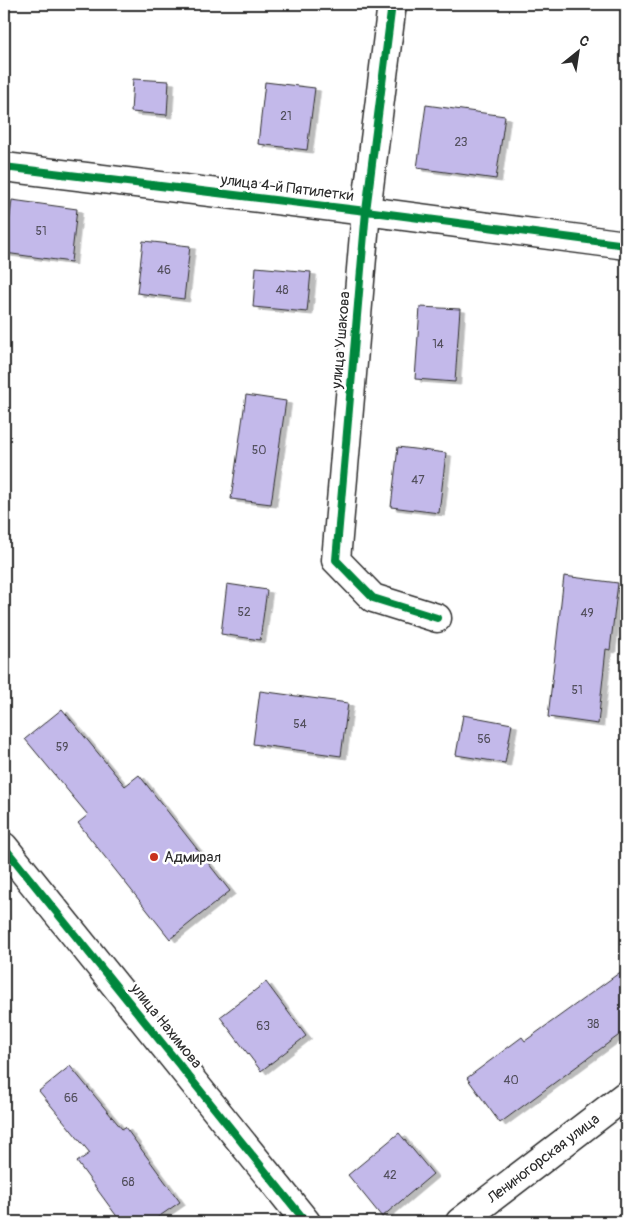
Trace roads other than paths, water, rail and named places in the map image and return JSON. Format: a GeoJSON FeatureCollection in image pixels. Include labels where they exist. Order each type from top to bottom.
{"type":"FeatureCollection","features":[{"type":"Feature","properties":{"kind":"street","name":"улица Ушакова"},"geometry":{"type":"LineString","coordinates":[[392,4],[366,211],[336,560],[373,598],[438,618]]}},
{"type":"Feature","properties":{"kind":"street","name":"улица 4-й Пятилетки"},"geometry":{"type":"LineString","coordinates":[[4,167],[626,245]]}},
{"type":"Feature","properties":{"kind":"street","name":"улица Нахимова"},"geometry":{"type":"LineString","coordinates":[[4,848],[306,1222]]}},
{"type":"Feature","properties":{"kind":"street","name":"Лениногорская улица"},"geometry":{"type":"LineString","coordinates":[[460,1222],[626,1095]]}},
{"type":"Feature","properties":{"kind":"place","name":"Адмирал"},"geometry":{"type":"Point","coordinates":[154,857]}}]}
